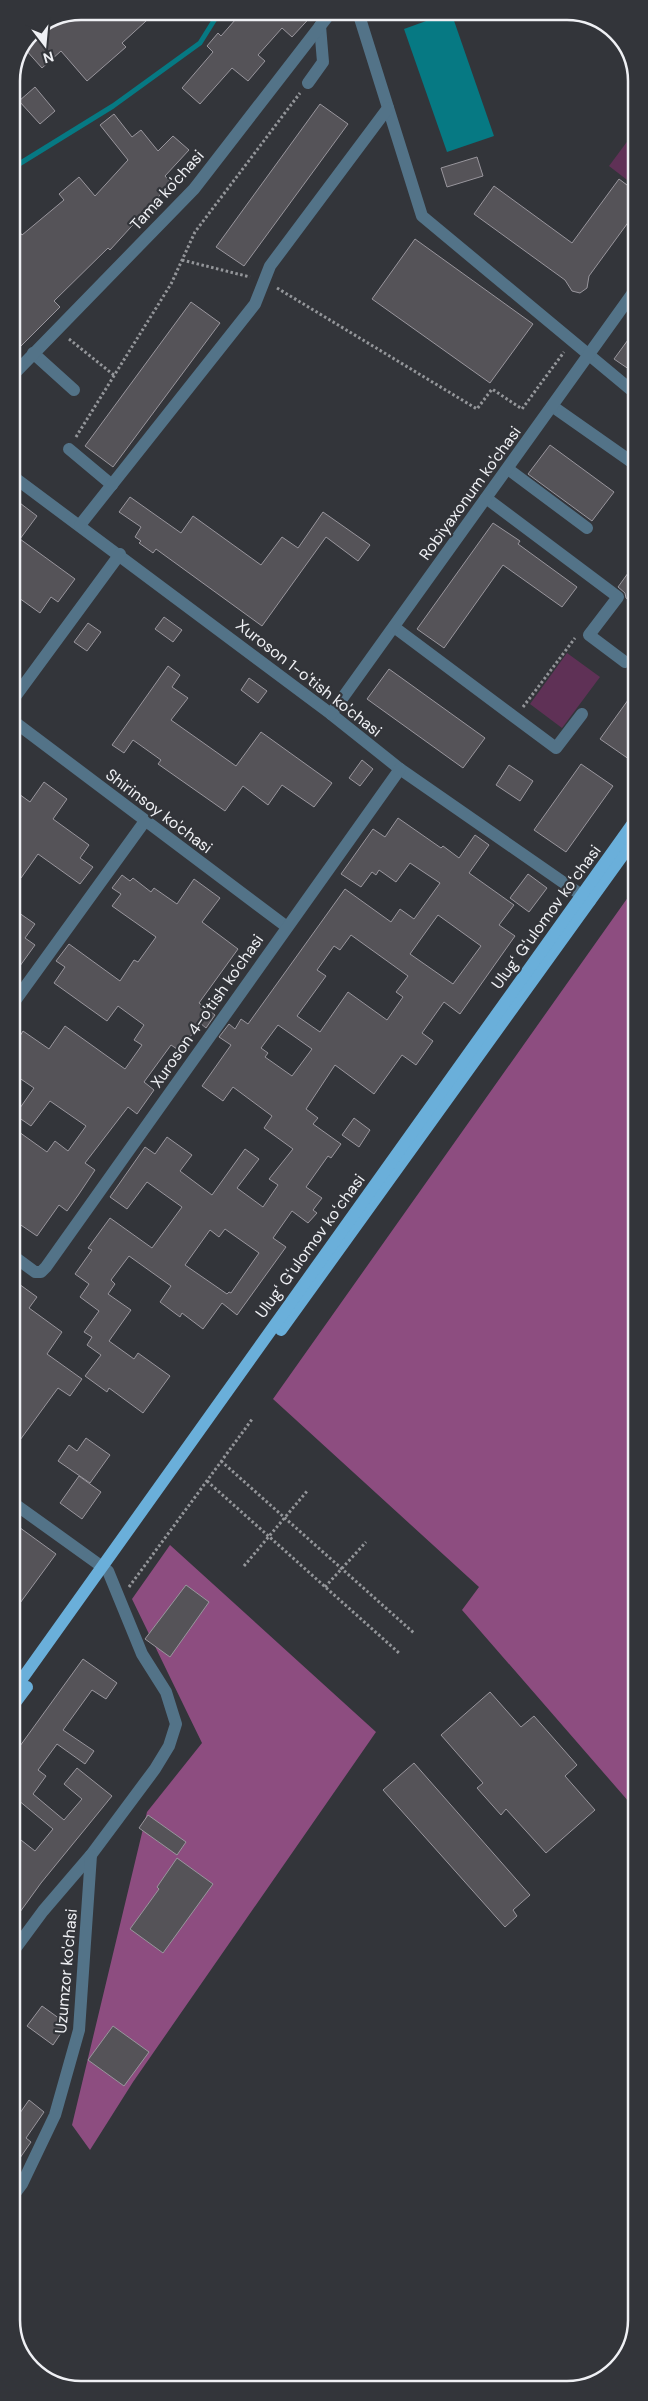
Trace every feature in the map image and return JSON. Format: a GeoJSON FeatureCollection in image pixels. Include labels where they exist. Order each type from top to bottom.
{"type":"FeatureCollection","features":[{"type":"Feature","properties":{"kind":"main road","name":"Ulugʻ Gʻulomov koʻchasi"},"geometry":{"type":"LineString","coordinates":[[586,898],[628,832]]}},
{"type":"Feature","properties":{"kind":"main road","name":"Ulugʻ Gʻulomov koʻchasi"},"geometry":{"type":"LineString","coordinates":[[20,1682],[105,1568],[586,898],[628,846]]}},
{"type":"Feature","properties":{"kind":"main road","name":"Ulugʻ Gʻulomov koʻchasi"},"geometry":{"type":"LineString","coordinates":[[20,1695],[105,1568]]}},
{"type":"Feature","properties":{"kind":"street","name":"Tama ko'chasi"},"geometry":{"type":"LineString","coordinates":[[20,368],[194,189],[325,20]]}},
{"type":"Feature","properties":{"kind":"street"},"geometry":{"type":"LineString","coordinates":[[360,20],[422,216],[628,388]]}},
{"type":"Feature","properties":{"kind":"street"},"geometry":{"type":"LineString","coordinates":[[308,83],[323,62],[320,26]]}},
{"type":"Feature","properties":{"kind":"street"},"geometry":{"type":"LineString","coordinates":[[80,525],[255,304],[270,266],[388,108]]}},
{"type":"Feature","properties":{"kind":"street","name":"Robiyaxonum ko'chasi"},"geometry":{"type":"LineString","coordinates":[[331,714],[628,301]]}},
{"type":"Feature","properties":{"kind":"street"},"geometry":{"type":"LineString","coordinates":[[33,353],[74,390]]}},
{"type":"Feature","properties":{"kind":"street"},"geometry":{"type":"LineString","coordinates":[[552,406],[628,458]]}},
{"type":"Feature","properties":{"kind":"street"},"geometry":{"type":"LineString","coordinates":[[70,448],[112,485]]}},
{"type":"Feature","properties":{"kind":"street"},"geometry":{"type":"LineString","coordinates":[[508,468],[587,528]]}},
{"type":"Feature","properties":{"kind":"street","name":"Хuroson 1-o'tish ko'chasi"},"geometry":{"type":"LineString","coordinates":[[20,481],[120,554],[331,714],[400,769],[586,898]]}},
{"type":"Feature","properties":{"kind":"street"},"geometry":{"type":"LineString","coordinates":[[486,498],[618,597],[589,635],[625,662]]}},
{"type":"Feature","properties":{"kind":"street"},"geometry":{"type":"LineString","coordinates":[[20,690],[120,554]]}},
{"type":"Feature","properties":{"kind":"street"},"geometry":{"type":"LineString","coordinates":[[394,627],[556,748],[582,714]]}},
{"type":"Feature","properties":{"kind":"street","name":"Shirinsoy ko'chasi"},"geometry":{"type":"LineString","coordinates":[[20,726],[287,926]]}},
{"type":"Feature","properties":{"kind":"street","name":"Xuroson 4-o'tish ko'chasi"},"geometry":{"type":"LineString","coordinates":[[20,1261],[35,1272],[40,1272],[52,1259],[400,769]]}},
{"type":"Feature","properties":{"kind":"street"},"geometry":{"type":"LineString","coordinates":[[20,994],[145,821]]}},
{"type":"Feature","properties":{"kind":"street"},"geometry":{"type":"LineString","coordinates":[[20,1508],[105,1568]]}},
{"type":"Feature","properties":{"kind":"street","name":"Uzumzor ko'chasi"},"geometry":{"type":"LineString","coordinates":[[20,1942],[91,1855],[159,1761],[169,1746],[176,1724],[166,1692],[142,1654],[120,1599],[105,1568]]}},
{"type":"Feature","properties":{"kind":"street","name":"Uzumzor ko'chasi"},"geometry":{"type":"LineString","coordinates":[[20,2186],[55,2115],[79,2030],[91,1855]]}},
{"type":"Feature","properties":{"kind":"path"},"geometry":{"type":"LineString","coordinates":[[70,448],[171,284],[195,232],[308,83]]}},
{"type":"Feature","properties":{"kind":"path"},"geometry":{"type":"LineString","coordinates":[[182,260],[264,280],[477,410],[492,389],[522,410],[571,342]]}},
{"type":"Feature","properties":{"kind":"path"},"geometry":{"type":"LineString","coordinates":[[57,329],[115,376]]}},
{"type":"Feature","properties":{"kind":"path"},"geometry":{"type":"LineString","coordinates":[[515,718],[580,630]]}},
{"type":"Feature","properties":{"kind":"path"},"geometry":{"type":"LineString","coordinates":[[120,1599],[253,1418]]}},
{"type":"Feature","properties":{"kind":"path"},"geometry":{"type":"LineString","coordinates":[[221,1461],[415,1634]]}},
{"type":"Feature","properties":{"kind":"path"},"geometry":{"type":"LineString","coordinates":[[206,1481],[399,1653]]}},
{"type":"Feature","properties":{"kind":"path"},"geometry":{"type":"LineString","coordinates":[[244,1566],[308,1490]]}},
{"type":"Feature","properties":{"kind":"path"},"geometry":{"type":"LineString","coordinates":[[326,1587],[366,1542]]}},
{"type":"Feature","properties":{"kind":"shaded area"},"geometry":{"type":"Polygon","coordinates":[[[628,140],[628,181],[609,166],[628,140]]]}},
{"type":"Feature","properties":{"kind":"shaded area"},"geometry":{"type":"Polygon","coordinates":[[[567,653],[600,677],[562,728],[530,704],[567,653]]]}},
{"type":"Feature","properties":{"kind":"shaded area"},"geometry":{"type":"Polygon","coordinates":[[[628,897],[628,1801],[462,1610],[479,1587],[273,1399],[628,897]]]}},
{"type":"Feature","properties":{"kind":"shaded area"},"geometry":{"type":"Polygon","coordinates":[[[170,1545],[376,1732],[133,2082],[90,2150],[72,2125],[147,1812],[202,1743],[132,1599],[170,1545]]]}},
{"type":"Feature","properties":{"kind":"water"},"geometry":{"type":"Polygon","coordinates":[[[429,20],[454,20],[494,136],[447,152],[404,29],[429,20]]]}},
{"type":"Feature","properties":{"kind":"building"},"geometry":{"type":"Polygon","coordinates":[[[147,20],[122,43],[126,47],[87,81],[61,51],[42,68],[28,52],[30,47],[47,30],[69,21],[147,20]]]}},
{"type":"Feature","properties":{"kind":"building"},"geometry":{"type":"Polygon","coordinates":[[[235,20],[308,20],[292,37],[282,28],[258,55],[265,61],[248,81],[232,68],[200,104],[182,88],[213,52],[207,46],[218,33],[221,36],[235,20]]]}},
{"type":"Feature","properties":{"kind":"building"},"geometry":{"type":"Polygon","coordinates":[[[35,87],[55,111],[40,124],[20,100],[35,87]]]}},
{"type":"Feature","properties":{"kind":"building"},"geometry":{"type":"Polygon","coordinates":[[[320,104],[348,124],[244,266],[216,247],[320,104]]]}},
{"type":"Feature","properties":{"kind":"building"},"geometry":{"type":"Polygon","coordinates":[[[114,114],[132,137],[141,130],[158,151],[173,136],[189,150],[165,176],[171,183],[110,250],[108,248],[54,301],[60,307],[20,347],[20,232],[22,235],[64,200],[59,194],[79,177],[95,196],[128,160],[100,125],[114,114]]]}},
{"type":"Feature","properties":{"kind":"building"},"geometry":{"type":"Polygon","coordinates":[[[477,157],[483,176],[447,187],[441,168],[477,157]]]}},
{"type":"Feature","properties":{"kind":"building"},"geometry":{"type":"Polygon","coordinates":[[[619,179],[628,186],[628,223],[589,276],[587,288],[580,293],[572,291],[565,280],[474,214],[494,186],[572,243],[619,179]]]}},
{"type":"Feature","properties":{"kind":"building"},"geometry":{"type":"Polygon","coordinates":[[[415,239],[533,324],[490,383],[372,299],[415,239]]]}},
{"type":"Feature","properties":{"kind":"building"},"geometry":{"type":"Polygon","coordinates":[[[191,302],[220,323],[113,467],[85,446],[191,302]]]}},
{"type":"Feature","properties":{"kind":"building"},"geometry":{"type":"Polygon","coordinates":[[[628,340],[628,369],[614,359],[628,340]]]}},
{"type":"Feature","properties":{"kind":"building"},"geometry":{"type":"Polygon","coordinates":[[[550,445],[614,492],[592,521],[528,474],[550,445]]]}},
{"type":"Feature","properties":{"kind":"building"},"geometry":{"type":"Polygon","coordinates":[[[130,497],[181,533],[193,516],[261,565],[282,537],[298,548],[323,512],[370,545],[358,561],[326,537],[262,626],[156,549],[153,553],[139,543],[141,541],[135,537],[141,527],[119,512],[130,497]]]}},
{"type":"Feature","properties":{"kind":"building"},"geometry":{"type":"Polygon","coordinates":[[[20,503],[37,516],[20,539],[20,503]]]}},
{"type":"Feature","properties":{"kind":"building"},"geometry":{"type":"Polygon","coordinates":[[[493,523],[520,541],[518,544],[577,587],[562,607],[503,565],[444,648],[417,629],[493,523]]]}},
{"type":"Feature","properties":{"kind":"building"},"geometry":{"type":"Polygon","coordinates":[[[20,539],[75,579],[58,602],[51,597],[40,613],[20,599],[20,539]]]}},
{"type":"Feature","properties":{"kind":"building"},"geometry":{"type":"Polygon","coordinates":[[[628,573],[628,599],[625,593],[618,587],[628,573]]]}},
{"type":"Feature","properties":{"kind":"building"},"geometry":{"type":"Polygon","coordinates":[[[164,617],[182,630],[173,642],[155,629],[164,617]]]}},
{"type":"Feature","properties":{"kind":"building"},"geometry":{"type":"Polygon","coordinates":[[[88,623],[101,632],[87,651],[74,642],[88,623]]]}},
{"type":"Feature","properties":{"kind":"building"},"geometry":{"type":"Polygon","coordinates":[[[168,666],[180,675],[172,687],[188,698],[171,720],[236,766],[261,732],[332,783],[314,807],[282,785],[268,805],[243,786],[225,811],[158,764],[161,760],[133,740],[124,753],[112,745],[168,666]]]}},
{"type":"Feature","properties":{"kind":"building"},"geometry":{"type":"Polygon","coordinates":[[[389,669],[485,738],[463,768],[367,699],[389,669]]]}},
{"type":"Feature","properties":{"kind":"building"},"geometry":{"type":"Polygon","coordinates":[[[249,678],[267,691],[258,703],[241,690],[249,678]]]}},
{"type":"Feature","properties":{"kind":"building"},"geometry":{"type":"Polygon","coordinates":[[[628,700],[628,758],[600,739],[628,700]]]}},
{"type":"Feature","properties":{"kind":"building"},"geometry":{"type":"Polygon","coordinates":[[[362,760],[373,769],[360,786],[349,778],[362,760]]]}},
{"type":"Feature","properties":{"kind":"building"},"geometry":{"type":"Polygon","coordinates":[[[581,764],[613,786],[566,852],[534,830],[581,764]]]}},
{"type":"Feature","properties":{"kind":"building"},"geometry":{"type":"Polygon","coordinates":[[[509,765],[533,781],[520,801],[496,785],[509,765]]]}},
{"type":"Feature","properties":{"kind":"building"},"geometry":{"type":"Polygon","coordinates":[[[44,782],[67,799],[53,819],[89,845],[80,858],[93,867],[80,884],[38,854],[20,877],[20,795],[30,802],[44,782]]]}},
{"type":"Feature","properties":{"kind":"building"},"geometry":{"type":"Polygon","coordinates":[[[398,818],[441,848],[443,846],[459,858],[475,835],[489,845],[469,873],[514,905],[499,925],[515,936],[460,1014],[444,1002],[422,1033],[433,1041],[416,1065],[402,1055],[374,1094],[335,1065],[306,1109],[318,1118],[313,1124],[341,1144],[331,1158],[328,1156],[306,1187],[322,1198],[313,1210],[317,1213],[308,1223],[292,1211],[273,1238],[286,1247],[237,1315],[222,1303],[203,1329],[182,1313],[180,1317],[160,1302],[171,1286],[129,1256],[111,1280],[115,1284],[108,1294],[131,1310],[109,1341],[134,1359],[138,1353],[170,1376],[143,1413],[109,1388],[107,1392],[85,1376],[101,1355],[87,1345],[92,1337],[84,1332],[99,1311],[80,1297],[89,1284],[75,1274],[92,1250],[88,1248],[110,1218],[152,1248],[182,1207],[147,1182],[127,1209],[110,1197],[145,1147],[155,1154],[167,1137],[192,1155],[180,1171],[212,1195],[245,1149],[259,1159],[237,1188],[263,1207],[278,1185],[269,1179],[293,1149],[264,1128],[272,1116],[233,1087],[223,1101],[202,1086],[231,1045],[219,1037],[229,1024],[235,1029],[241,1019],[248,1024],[345,889],[391,922],[400,909],[414,919],[440,883],[410,863],[396,882],[379,870],[376,875],[372,872],[361,887],[341,874],[373,829],[385,837],[398,818]],[[438,915],[410,954],[453,984],[481,946],[438,915]],[[351,935],[340,950],[334,946],[317,970],[326,976],[297,1016],[320,1032],[348,992],[387,1020],[403,997],[396,992],[408,976],[351,935]],[[278,1025],[261,1048],[268,1053],[265,1057],[292,1076],[312,1049],[278,1025]],[[225,1229],[219,1237],[210,1230],[185,1265],[227,1294],[231,1293],[259,1253],[225,1229]]]}},
{"type":"Feature","properties":{"kind":"building"},"geometry":{"type":"Polygon","coordinates":[[[528,874],[547,888],[529,912],[510,898],[528,874]]]}},
{"type":"Feature","properties":{"kind":"building"},"geometry":{"type":"Polygon","coordinates":[[[122,875],[130,881],[133,878],[151,892],[154,888],[177,904],[194,879],[220,898],[202,922],[238,949],[199,1003],[215,1015],[206,1028],[200,1023],[180,1051],[171,1045],[144,1082],[154,1090],[137,1114],[128,1107],[85,1163],[95,1170],[79,1194],[67,1211],[59,1205],[37,1236],[20,1224],[20,1133],[47,1152],[55,1141],[68,1151],[86,1126],[50,1101],[31,1126],[20,1118],[20,1108],[34,1088],[20,1078],[20,1036],[23,1031],[49,1049],[65,1026],[125,1069],[142,1045],[134,1040],[144,1025],[118,1006],[107,1021],[54,983],[65,967],[56,961],[69,944],[120,981],[134,960],[138,962],[156,937],[112,906],[121,894],[112,888],[122,875]]]}},
{"type":"Feature","properties":{"kind":"building"},"geometry":{"type":"Polygon","coordinates":[[[20,914],[35,924],[25,938],[35,945],[20,966],[20,914]]]}},
{"type":"Feature","properties":{"kind":"building"},"geometry":{"type":"Polygon","coordinates":[[[354,1118],[370,1130],[359,1147],[342,1135],[354,1118]]]}},
{"type":"Feature","properties":{"kind":"building"},"geometry":{"type":"Polygon","coordinates":[[[20,1285],[37,1297],[29,1308],[62,1332],[47,1354],[82,1379],[70,1396],[58,1388],[20,1440],[20,1285]]]}},
{"type":"Feature","properties":{"kind":"building"},"geometry":{"type":"Polygon","coordinates":[[[86,1438],[110,1455],[90,1483],[58,1461],[69,1445],[77,1451],[86,1438]]]}},
{"type":"Feature","properties":{"kind":"building"},"geometry":{"type":"Polygon","coordinates":[[[79,1476],[101,1492],[82,1519],[60,1503],[79,1476]]]}},
{"type":"Feature","properties":{"kind":"building"},"geometry":{"type":"Polygon","coordinates":[[[20,1528],[56,1554],[20,1603],[20,1528]]]}},
{"type":"Feature","properties":{"kind":"building"},"geometry":{"type":"Polygon","coordinates":[[[186,1585],[209,1602],[170,1657],[145,1639],[186,1585]]]}},
{"type":"Feature","properties":{"kind":"building"},"geometry":{"type":"Polygon","coordinates":[[[83,1659],[117,1683],[106,1699],[92,1690],[63,1730],[94,1751],[85,1764],[57,1744],[38,1770],[46,1776],[33,1794],[64,1820],[82,1799],[64,1784],[77,1768],[112,1796],[41,1883],[20,1912],[20,1839],[35,1851],[53,1829],[20,1802],[20,1746],[83,1659]]]}},
{"type":"Feature","properties":{"kind":"building"},"geometry":{"type":"Polygon","coordinates":[[[490,1692],[521,1727],[534,1716],[577,1765],[565,1776],[595,1810],[546,1853],[506,1809],[501,1815],[477,1788],[483,1783],[441,1735],[490,1692]]]}},
{"type":"Feature","properties":{"kind":"building"},"geometry":{"type":"Polygon","coordinates":[[[414,1763],[530,1895],[513,1910],[517,1916],[505,1927],[383,1790],[414,1763]]]}},
{"type":"Feature","properties":{"kind":"building"},"geometry":{"type":"Polygon","coordinates":[[[148,1815],[186,1842],[177,1855],[139,1828],[148,1815]]]}},
{"type":"Feature","properties":{"kind":"building"},"geometry":{"type":"Polygon","coordinates":[[[177,1858],[213,1884],[163,1953],[130,1929],[159,1889],[157,1887],[177,1858]]]}},
{"type":"Feature","properties":{"kind":"building"},"geometry":{"type":"Polygon","coordinates":[[[42,2006],[67,2024],[53,2045],[27,2026],[42,2006]]]}},
{"type":"Feature","properties":{"kind":"building"},"geometry":{"type":"Polygon","coordinates":[[[113,2026],[149,2052],[124,2086],[88,2060],[113,2026]]]}},
{"type":"Feature","properties":{"kind":"building"},"geometry":{"type":"Polygon","coordinates":[[[29,2100],[44,2112],[26,2138],[31,2142],[20,2158],[20,2113],[29,2100]]]}},
{"type":"Feature","properties":{"kind":"waterway"},"geometry":{"type":"LineString","coordinates":[[20,163],[113,106],[200,43],[214,20]]}}]}
